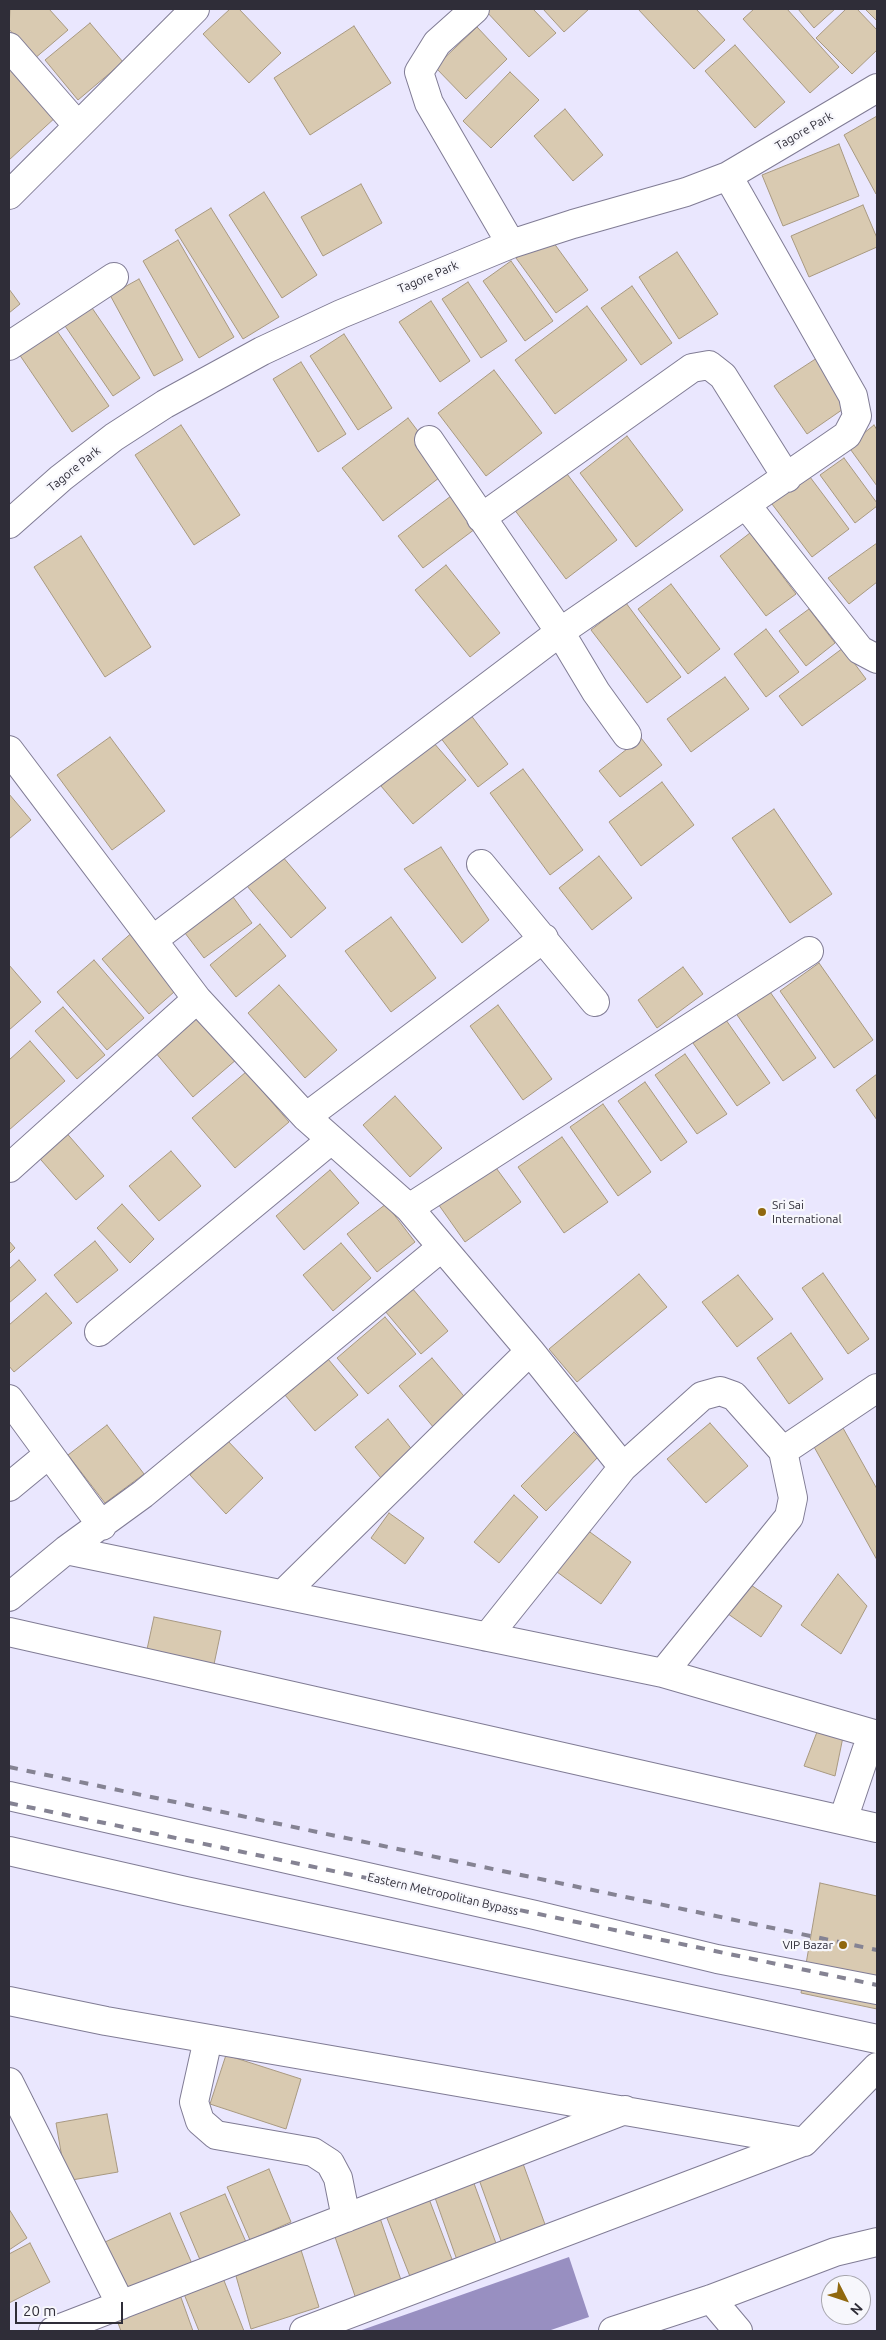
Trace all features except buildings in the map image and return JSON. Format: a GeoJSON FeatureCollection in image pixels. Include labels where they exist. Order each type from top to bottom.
{"type":"FeatureCollection","features":[{"type":"Feature","properties":{"kind":"street"},"geometry":{"type":"LineString","coordinates":[[9,195],[195,9]]}},
{"type":"Feature","properties":{"kind":"street"},"geometry":{"type":"LineString","coordinates":[[475,9],[437,43],[419,72],[428,103],[511,244]]}},
{"type":"Feature","properties":{"kind":"street"},"geometry":{"type":"LineString","coordinates":[[9,47],[78,126]]}},
{"type":"Feature","properties":{"kind":"street","name":"Tagore Park"},"geometry":{"type":"LineString","coordinates":[[9,524],[61,478],[114,438],[173,399],[262,350],[332,318],[511,244],[582,221],[686,192],[728,176],[877,88]]}},
{"type":"Feature","properties":{"kind":"street"},"geometry":{"type":"LineString","coordinates":[[154,939],[560,632],[747,506],[847,435],[857,416],[853,396],[728,176]]}},
{"type":"Feature","properties":{"kind":"street"},"geometry":{"type":"LineString","coordinates":[[9,346],[114,277]]}},
{"type":"Feature","properties":{"kind":"street"},"geometry":{"type":"LineString","coordinates":[[481,518],[692,368],[709,365],[723,376],[787,478]]}},
{"type":"Feature","properties":{"kind":"street"},"geometry":{"type":"LineString","coordinates":[[429,440],[560,632],[596,692],[627,735]]}},
{"type":"Feature","properties":{"kind":"street"},"geometry":{"type":"LineString","coordinates":[[747,506],[860,650],[877,659]]}},
{"type":"Feature","properties":{"kind":"street"},"geometry":{"type":"LineString","coordinates":[[9,750],[154,939],[197,999],[306,1118],[409,1208],[530,1350],[623,1467]]}},
{"type":"Feature","properties":{"kind":"street"},"geometry":{"type":"LineString","coordinates":[[481,864],[595,1002]]}},
{"type":"Feature","properties":{"kind":"street"},"geometry":{"type":"LineString","coordinates":[[306,1118],[544,938]]}},
{"type":"Feature","properties":{"kind":"street"},"geometry":{"type":"LineString","coordinates":[[409,1208],[809,951]]}},
{"type":"Feature","properties":{"kind":"street"},"geometry":{"type":"LineString","coordinates":[[9,1168],[197,999]]}},
{"type":"Feature","properties":{"kind":"street"},"geometry":{"type":"LineString","coordinates":[[99,1332],[331,1140]]}},
{"type":"Feature","properties":{"kind":"street"},"geometry":{"type":"LineString","coordinates":[[9,1597],[66,1550],[102,1526],[143,1494],[442,1248]]}},
{"type":"Feature","properties":{"kind":"street"},"geometry":{"type":"LineString","coordinates":[[284,1593],[530,1350]]}},
{"type":"Feature","properties":{"kind":"street"},"geometry":{"type":"LineString","coordinates":[[783,1451],[877,1388]]}},
{"type":"Feature","properties":{"kind":"street"},"geometry":{"type":"LineString","coordinates":[[487,1637],[623,1467],[702,1396],[720,1391],[734,1396],[783,1451],[793,1498],[789,1517],[663,1674]]}},
{"type":"Feature","properties":{"kind":"street"},"geometry":{"type":"LineString","coordinates":[[9,1399],[102,1526]]}},
{"type":"Feature","properties":{"kind":"street"},"geometry":{"type":"LineString","coordinates":[[9,1486],[49,1454]]}},
{"type":"Feature","properties":{"kind":"street"},"geometry":{"type":"LineString","coordinates":[[66,1550],[284,1593],[663,1674],[875,1735],[843,1820]]}},
{"type":"Feature","properties":{"kind":"street"},"geometry":{"type":"LineString","coordinates":[[9,1632],[877,1828]]}},
{"type":"Feature","properties":{"kind":"street","name":"Eastern Metropolitan Bypass"},"geometry":{"type":"LineString","coordinates":[[9,1796],[526,1913],[717,1959],[877,1990]]}},
{"type":"Feature","properties":{"kind":"street"},"geometry":{"type":"LineString","coordinates":[[9,1851],[194,1893],[877,2039]]}},
{"type":"Feature","properties":{"kind":"street"},"geometry":{"type":"LineString","coordinates":[[9,2001],[208,2039],[804,2142]]}},
{"type":"Feature","properties":{"kind":"street"},"geometry":{"type":"LineString","coordinates":[[208,2039],[194,2102],[200,2121],[216,2135],[313,2152],[330,2163],[338,2178],[346,2218]]}},
{"type":"Feature","properties":{"kind":"street"},"geometry":{"type":"LineString","coordinates":[[304,2331],[804,2142],[877,2067]]}},
{"type":"Feature","properties":{"kind":"street"},"geometry":{"type":"LineString","coordinates":[[9,2082],[121,2305]]}},
{"type":"Feature","properties":{"kind":"street"},"geometry":{"type":"LineString","coordinates":[[53,2331],[625,2110]]}},
{"type":"Feature","properties":{"kind":"street"},"geometry":{"type":"LineString","coordinates":[[613,2331],[711,2298],[835,2252],[875,2246]]}},
{"type":"Feature","properties":{"kind":"street"},"geometry":{"type":"LineString","coordinates":[[711,2298],[738,2331]]}},
{"type":"Feature","properties":{"kind":"shaded area"},"geometry":{"type":"Polygon","coordinates":[[[569,2257],[589,2317],[548,2331],[359,2331],[569,2257]]]}},
{"type":"Feature","properties":{"kind":"railway"},"geometry":{"type":"LineString","coordinates":[[9,1767],[877,1950]]}},
{"type":"Feature","properties":{"kind":"railway"},"geometry":{"type":"LineString","coordinates":[[9,1803],[877,1985]]}},
{"type":"Feature","properties":{"kind":"place","name":"Sri Sai International"},"geometry":{"type":"Point","coordinates":[762,1212]}},
{"type":"Feature","properties":{"kind":"place","name":"VIP Bazar"},"geometry":{"type":"Point","coordinates":[843,1945]}}]}
